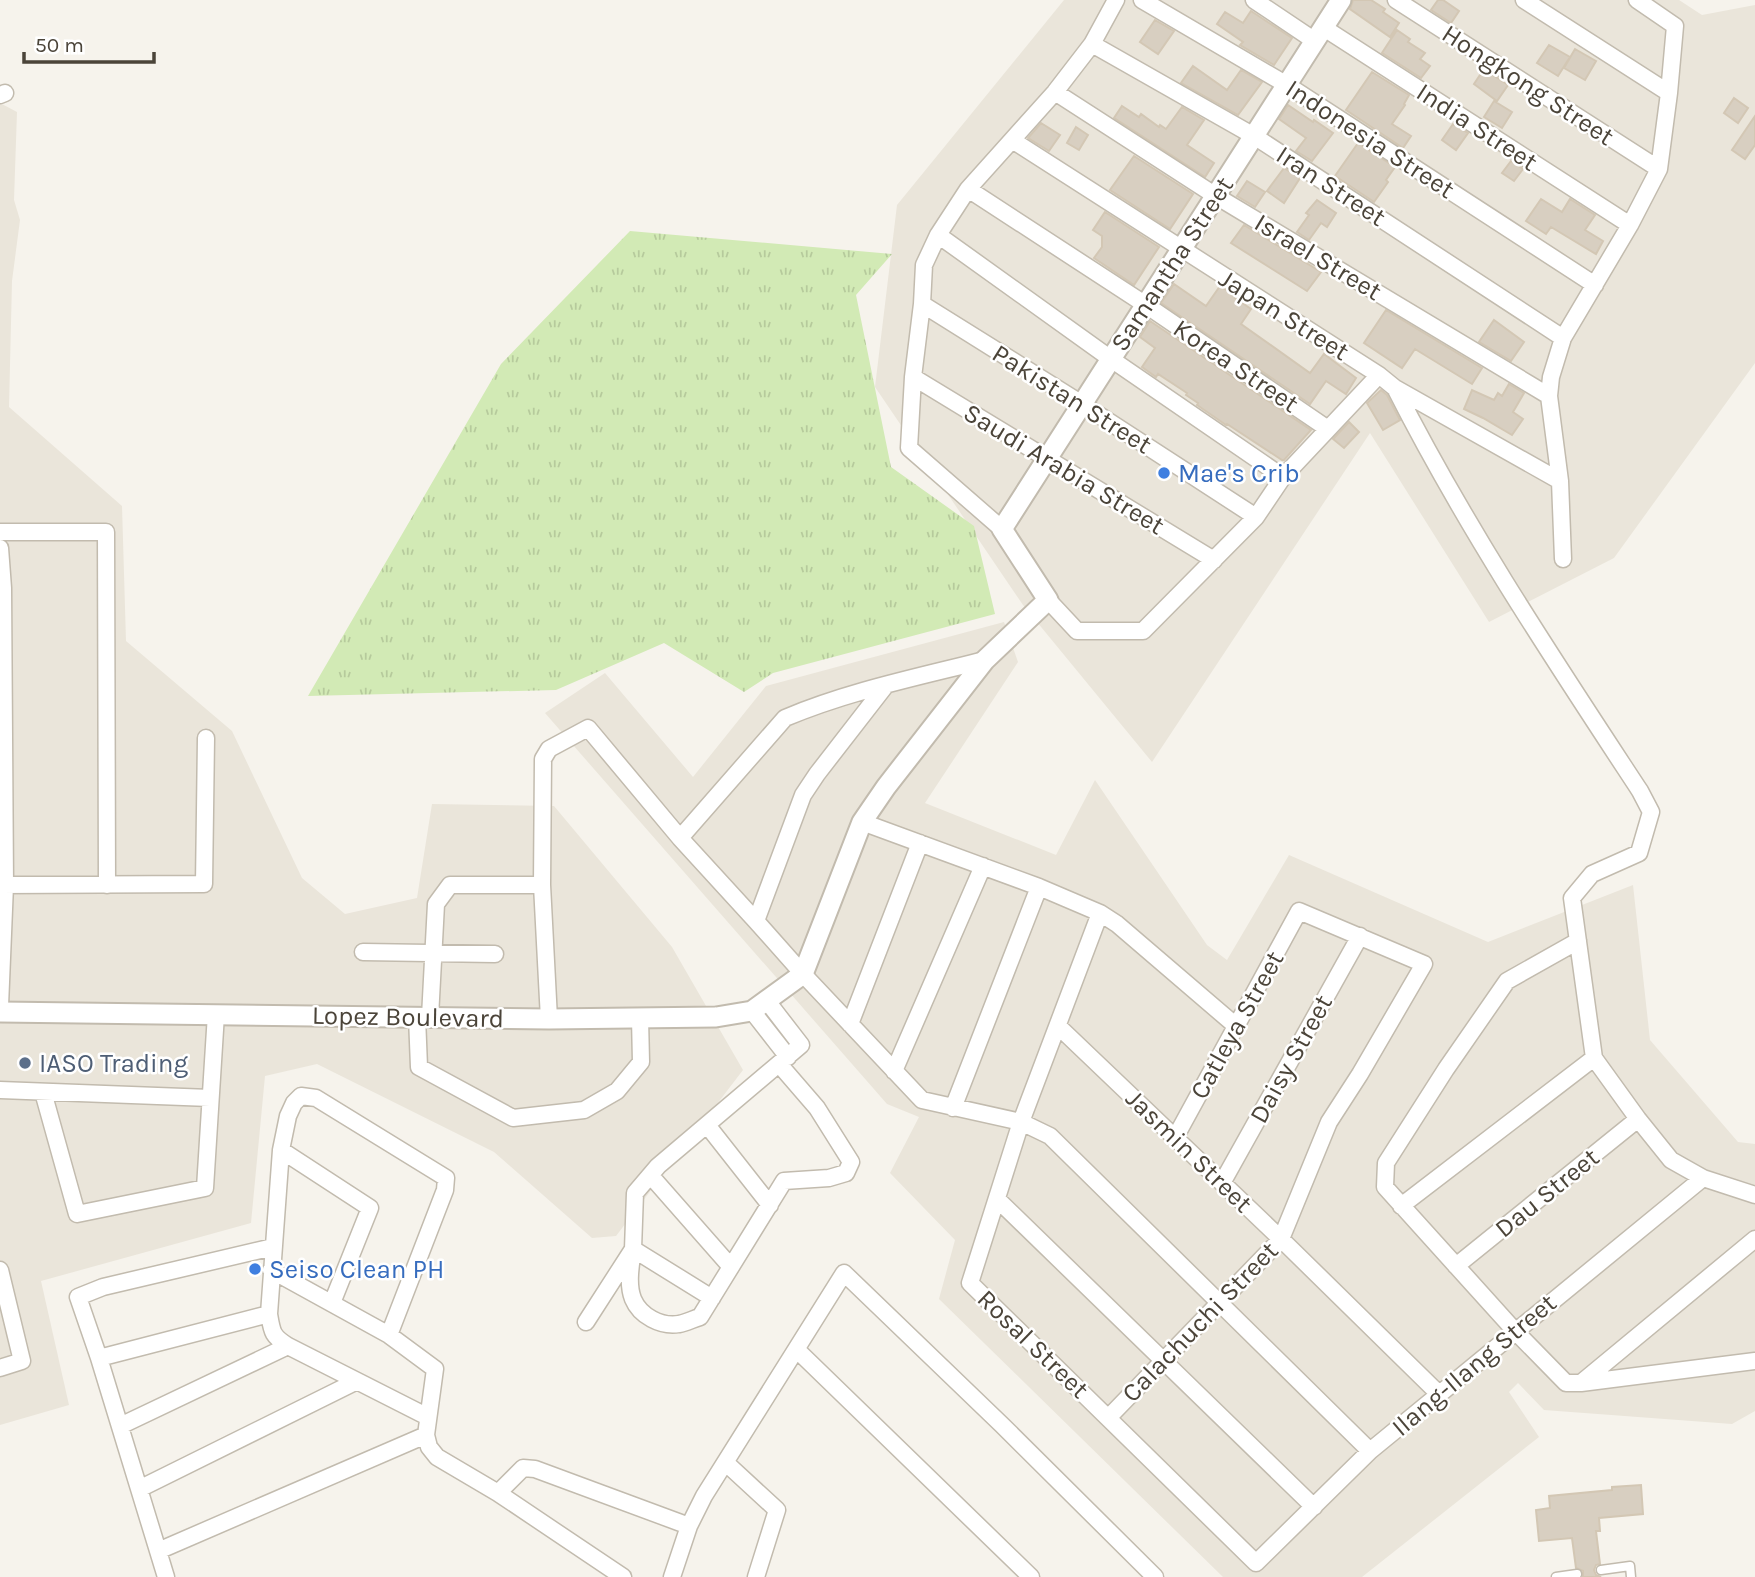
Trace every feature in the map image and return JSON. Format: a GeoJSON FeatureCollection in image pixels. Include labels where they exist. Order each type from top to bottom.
{"type":"FeatureCollection","features":[{"type":"Feature","properties":{"kind":"street"},"geometry":{"type":"LineString","coordinates":[[1116,0],[1092,44],[1055,92],[968,189],[938,235],[924,265],[909,448],[1002,529],[1048,600],[1077,631],[1143,631],[1256,517],[1283,477],[1379,375]]}},
{"type":"Feature","properties":{"kind":"street","name":"Indonesia Street"},"geometry":{"type":"LineString","coordinates":[[1142,0],[1287,85],[1595,285]]}},
{"type":"Feature","properties":{"kind":"street","name":"India Street"},"geometry":{"type":"LineString","coordinates":[[1254,0],[1319,34],[1630,225]]}},
{"type":"Feature","properties":{"kind":"street","name":"Samantha Street"},"geometry":{"type":"LineString","coordinates":[[1002,529],[1341,0]]}},
{"type":"Feature","properties":{"kind":"street","name":"Hongkong Street"},"geometry":{"type":"LineString","coordinates":[[1396,0],[1659,169]]}},
{"type":"Feature","properties":{"kind":"street"},"geometry":{"type":"LineString","coordinates":[[1524,0],[1669,93]]}},
{"type":"Feature","properties":{"kind":"street"},"geometry":{"type":"LineString","coordinates":[[1563,559],[1560,481],[1549,396],[1551,377],[1563,338],[1630,225],[1659,169],[1675,26],[1637,0]]}},
{"type":"Feature","properties":{"kind":"street","name":"Iran Street"},"geometry":{"type":"LineString","coordinates":[[1092,44],[1254,136],[1563,338]]}},
{"type":"Feature","properties":{"kind":"street","name":"Israel Street"},"geometry":{"type":"LineString","coordinates":[[1055,92],[1216,196],[1549,396]]}},
{"type":"Feature","properties":{"kind":"street","name":"Japan Street"},"geometry":{"type":"LineString","coordinates":[[1012,140],[1379,375],[1395,388],[1560,481]]}},
{"type":"Feature","properties":{"kind":"street","name":"Korea Street"},"geometry":{"type":"LineString","coordinates":[[968,189],[1146,304],[1328,429]]}},
{"type":"Feature","properties":{"kind":"street"},"geometry":{"type":"LineString","coordinates":[[938,235],[1111,359],[1283,477]]}},
{"type":"Feature","properties":{"kind":"street","name":"Pakistan Street"},"geometry":{"type":"LineString","coordinates":[[922,304],[1256,517]]}},
{"type":"Feature","properties":{"kind":"street","name":"Saudi Arabia Street"},"geometry":{"type":"LineString","coordinates":[[913,377],[1214,561]]}},
{"type":"Feature","properties":{"kind":"street"},"geometry":{"type":"LineString","coordinates":[[1395,388],[1422,443],[1536,633],[1651,812],[1639,853],[1592,874],[1572,898],[1594,1058],[1671,1160],[1703,1178],[1755,1195]]}},
{"type":"Feature","properties":{"kind":"street"},"geometry":{"type":"LineString","coordinates":[[0,533],[106,532],[107,885]]}},
{"type":"Feature","properties":{"kind":"street"},"geometry":{"type":"LineString","coordinates":[[0,548],[3,588],[3,885],[0,1006]]}},
{"type":"Feature","properties":{"kind":"street"},"geometry":{"type":"LineString","coordinates":[[803,974],[862,822],[985,660],[1048,600]]}},
{"type":"Feature","properties":{"kind":"street"},"geometry":{"type":"LineString","coordinates":[[680,838],[785,718],[886,685],[985,660]]}},
{"type":"Feature","properties":{"kind":"street"},"geometry":{"type":"LineString","coordinates":[[756,921],[803,795],[886,685]]}},
{"type":"Feature","properties":{"kind":"street"},"geometry":{"type":"LineString","coordinates":[[549,1019],[542,885],[543,759],[549,749],[588,728],[680,838],[922,1100],[1021,1122],[1050,1136],[1370,1451]]}},
{"type":"Feature","properties":{"kind":"street"},"geometry":{"type":"LineString","coordinates":[[3,885],[204,884],[206,738]]}},
{"type":"Feature","properties":{"kind":"street"},"geometry":{"type":"LineString","coordinates":[[862,822],[1039,887],[1100,913],[1236,1026]]}},
{"type":"Feature","properties":{"kind":"street"},"geometry":{"type":"LineString","coordinates":[[850,1024],[920,843]]}},
{"type":"Feature","properties":{"kind":"street"},"geometry":{"type":"LineString","coordinates":[[894,1071],[984,866]]}},
{"type":"Feature","properties":{"kind":"street"},"geometry":{"type":"LineString","coordinates":[[542,885],[450,886],[436,904],[434,954],[419,1067],[513,1118],[584,1110],[617,1091],[641,1062],[640,1018]]}},
{"type":"Feature","properties":{"kind":"street"},"geometry":{"type":"LineString","coordinates":[[953,1108],[1039,887]]}},
{"type":"Feature","properties":{"kind":"street","name":"Catleya Street"},"geometry":{"type":"LineString","coordinates":[[1175,1138],[1300,911],[1360,936]]}},
{"type":"Feature","properties":{"kind":"street","name":"Rosal Street"},"geometry":{"type":"LineString","coordinates":[[1100,913],[1021,1122],[970,1283],[1256,1563]]}},
{"type":"Feature","properties":{"kind":"street","name":"Calachuchi Street"},"geometry":{"type":"LineString","coordinates":[[1108,1418],[1281,1239],[1329,1122],[1424,964],[1360,936]]}},
{"type":"Feature","properties":{"kind":"street","name":"Daisy Street"},"geometry":{"type":"LineString","coordinates":[[1222,1182],[1360,936]]}},
{"type":"Feature","properties":{"kind":"street"},"geometry":{"type":"LineString","coordinates":[[1578,941],[1507,981],[1386,1163],[1385,1187],[1515,1331],[1566,1383],[1755,1361]]}},
{"type":"Feature","properties":{"kind":"street"},"geometry":{"type":"LineString","coordinates":[[363,952],[495,954]]}},
{"type":"Feature","properties":{"kind":"street","name":"Lopez Boulevard"},"geometry":{"type":"LineString","coordinates":[[0,1012],[549,1019],[716,1017],[760,1006],[803,974]]}},
{"type":"Feature","properties":{"kind":"street"},"geometry":{"type":"LineString","coordinates":[[760,1006],[784,1060],[851,1162],[846,1173],[829,1178],[784,1181],[700,1317],[678,1324],[658,1323],[643,1312],[633,1299],[630,1280],[635,1193],[658,1166],[784,1060]]}},
{"type":"Feature","properties":{"kind":"street"},"geometry":{"type":"LineString","coordinates":[[43,1092],[77,1214],[205,1188],[216,1014]]}},
{"type":"Feature","properties":{"kind":"street","name":"Jasmin Street"},"geometry":{"type":"LineString","coordinates":[[1058,1026],[1439,1394]]}},
{"type":"Feature","properties":{"kind":"street"},"geometry":{"type":"LineString","coordinates":[[1401,1206],[1594,1058]]}},
{"type":"Feature","properties":{"kind":"street"},"geometry":{"type":"LineString","coordinates":[[0,1090],[210,1098]]}},
{"type":"Feature","properties":{"kind":"street"},"geometry":{"type":"LineString","coordinates":[[389,1335],[445,1190],[446,1178],[316,1098],[301,1096],[288,1116],[281,1150],[269,1314],[275,1338],[428,1417]]}},
{"type":"Feature","properties":{"kind":"street","name":"Dau Street"},"geometry":{"type":"LineString","coordinates":[[1456,1266],[1638,1119]]}},
{"type":"Feature","properties":{"kind":"street"},"geometry":{"type":"LineString","coordinates":[[707,1125],[770,1205]]}},
{"type":"Feature","properties":{"kind":"street"},"geometry":{"type":"LineString","coordinates":[[281,1150],[369,1208],[332,1303]]}},
{"type":"Feature","properties":{"kind":"street"},"geometry":{"type":"LineString","coordinates":[[652,1176],[731,1267]]}},
{"type":"Feature","properties":{"kind":"street","name":"Ilang-Ilang Street"},"geometry":{"type":"LineString","coordinates":[[1256,1563],[1370,1451],[1703,1178]]}},
{"type":"Feature","properties":{"kind":"street"},"geometry":{"type":"LineString","coordinates":[[997,1199],[1314,1507]]}},
{"type":"Feature","properties":{"kind":"street"},"geometry":{"type":"LineString","coordinates":[[1581,1383],[1755,1239]]}},
{"type":"Feature","properties":{"kind":"street"},"geometry":{"type":"LineString","coordinates":[[166,1577],[78,1297],[103,1287],[273,1247]]}},
{"type":"Feature","properties":{"kind":"street"},"geometry":{"type":"LineString","coordinates":[[633,1249],[712,1298]]}},
{"type":"Feature","properties":{"kind":"street"},"geometry":{"type":"LineString","coordinates":[[586,1322],[633,1249]]}},
{"type":"Feature","properties":{"kind":"street"},"geometry":{"type":"LineString","coordinates":[[0,1270],[22,1361],[0,1368]]}},
{"type":"Feature","properties":{"kind":"street"},"geometry":{"type":"LineString","coordinates":[[271,1270],[389,1335],[435,1369],[426,1435],[429,1447],[437,1457],[498,1493],[624,1577]]}},
{"type":"Feature","properties":{"kind":"street"},"geometry":{"type":"LineString","coordinates":[[672,1577],[704,1496],[845,1273],[1155,1577]]}},
{"type":"Feature","properties":{"kind":"street"},"geometry":{"type":"LineString","coordinates":[[99,1358],[269,1314]]}},
{"type":"Feature","properties":{"kind":"street"},"geometry":{"type":"LineString","coordinates":[[120,1426],[288,1346]]}},
{"type":"Feature","properties":{"kind":"street"},"geometry":{"type":"LineString","coordinates":[[797,1350],[1031,1577]]}},
{"type":"Feature","properties":{"kind":"street"},"geometry":{"type":"LineString","coordinates":[[139,1489],[357,1381]]}},
{"type":"Feature","properties":{"kind":"street"},"geometry":{"type":"LineString","coordinates":[[158,1551],[426,1435]]}},
{"type":"Feature","properties":{"kind":"street"},"geometry":{"type":"LineString","coordinates":[[726,1463],[777,1510],[755,1577]]}},
{"type":"Feature","properties":{"kind":"street"},"geometry":{"type":"LineString","coordinates":[[498,1493],[523,1468],[535,1469],[690,1526]]}},
{"type":"Feature","properties":{"kind":"lane"},"geometry":{"type":"LineString","coordinates":[[1601,1570],[1630,1566],[1632,1577]]}},
{"type":"Feature","properties":{"kind":"lane"},"geometry":{"type":"LineString","coordinates":[[1556,1577],[1577,1574]]}},
{"type":"Feature","properties":{"kind":"shaded area"},"geometry":{"type":"Polygon","coordinates":[[[1064,0],[1679,0],[1702,15],[1755,5],[1755,363],[1614,558],[1489,622],[1370,433],[1152,762],[1023,605],[875,387],[897,205],[1064,0]]]}},
{"type":"Feature","properties":{"kind":"shaded area"},"geometry":{"type":"Polygon","coordinates":[[[0,103],[17,112],[14,200],[20,220],[12,281],[9,407],[122,506],[126,641],[232,731],[302,878],[345,914],[417,898],[432,804],[554,806],[672,947],[743,1070],[616,1236],[592,1238],[494,1152],[317,1064],[265,1076],[251,1223],[41,1281],[69,1405],[0,1425],[0,103]]]}},
{"type":"Feature","properties":{"kind":"shaded area"},"geometry":{"type":"Polygon","coordinates":[[[1004,622],[1018,662],[925,803],[1056,855],[1095,780],[1207,945],[1227,960],[1289,855],[1488,942],[1633,885],[1650,1040],[1738,1142],[1755,1144],[1755,1411],[1732,1424],[1544,1410],[1518,1383],[1509,1392],[1539,1437],[1362,1577],[1223,1577],[939,1299],[955,1240],[890,1173],[919,1117],[887,1104],[545,713],[605,673],[693,777],[766,686],[1004,622]]]}},
{"type":"Feature","properties":{"kind":"green space"},"geometry":{"type":"Polygon","coordinates":[[[630,231],[892,254],[856,295],[891,467],[974,526],[995,614],[773,673],[744,692],[664,643],[556,690],[308,696],[501,364],[630,231]]]}},
{"type":"Feature","properties":{"kind":"building"},"geometry":{"type":"Polygon","coordinates":[[[1353,0],[1371,0],[1399,23],[1390,37],[1350,9],[1353,0]]]}},
{"type":"Feature","properties":{"kind":"building"},"geometry":{"type":"Polygon","coordinates":[[[1438,0],[1443,0],[1459,11],[1451,23],[1431,10],[1438,0]]]}},
{"type":"Feature","properties":{"kind":"building"},"geometry":{"type":"Polygon","coordinates":[[[1251,11],[1292,38],[1274,65],[1240,45],[1243,42],[1217,24],[1225,12],[1243,23],[1251,11]]]}},
{"type":"Feature","properties":{"kind":"building"},"geometry":{"type":"Polygon","coordinates":[[[1155,20],[1174,31],[1158,54],[1140,42],[1155,20]]]}},
{"type":"Feature","properties":{"kind":"building"},"geometry":{"type":"Polygon","coordinates":[[[1397,30],[1410,39],[1408,42],[1425,53],[1420,59],[1430,66],[1421,78],[1382,53],[1397,30]]]}},
{"type":"Feature","properties":{"kind":"building"},"geometry":{"type":"Polygon","coordinates":[[[1549,45],[1570,57],[1558,76],[1537,63],[1549,45]]]}},
{"type":"Feature","properties":{"kind":"building"},"geometry":{"type":"Polygon","coordinates":[[[1575,49],[1596,61],[1585,80],[1564,68],[1575,49]]]}},
{"type":"Feature","properties":{"kind":"building"},"geometry":{"type":"Polygon","coordinates":[[[1193,66],[1227,90],[1241,70],[1262,82],[1238,115],[1181,83],[1193,66]]]}},
{"type":"Feature","properties":{"kind":"building"},"geometry":{"type":"Polygon","coordinates":[[[1484,69],[1508,85],[1497,101],[1474,84],[1484,69]]]}},
{"type":"Feature","properties":{"kind":"building"},"geometry":{"type":"Polygon","coordinates":[[[1372,72],[1409,95],[1392,124],[1411,136],[1403,148],[1346,110],[1372,72]]]}},
{"type":"Feature","properties":{"kind":"building"},"geometry":{"type":"Polygon","coordinates":[[[1734,98],[1748,108],[1738,123],[1724,113],[1734,98]]]}},
{"type":"Feature","properties":{"kind":"building"},"geometry":{"type":"Polygon","coordinates":[[[1494,101],[1512,112],[1502,128],[1484,117],[1494,101]]]}},
{"type":"Feature","properties":{"kind":"building"},"geometry":{"type":"Polygon","coordinates":[[[1288,105],[1333,133],[1312,161],[1296,151],[1306,138],[1279,119],[1288,105]]]}},
{"type":"Feature","properties":{"kind":"building"},"geometry":{"type":"Polygon","coordinates":[[[1122,106],[1166,129],[1182,107],[1204,120],[1187,145],[1214,163],[1205,177],[1114,118],[1122,106]]]}},
{"type":"Feature","properties":{"kind":"building"},"geometry":{"type":"Polygon","coordinates":[[[1755,116],[1755,145],[1745,159],[1732,150],[1755,116]]]}},
{"type":"Feature","properties":{"kind":"building"},"geometry":{"type":"Polygon","coordinates":[[[1041,123],[1060,135],[1049,151],[1028,138],[1041,123]]]}},
{"type":"Feature","properties":{"kind":"building"},"geometry":{"type":"Polygon","coordinates":[[[1453,124],[1468,133],[1456,150],[1442,140],[1453,124]]]}},
{"type":"Feature","properties":{"kind":"building"},"geometry":{"type":"Polygon","coordinates":[[[1076,127],[1088,135],[1079,150],[1067,143],[1076,127]]]}},
{"type":"Feature","properties":{"kind":"building"},"geometry":{"type":"Polygon","coordinates":[[[1358,143],[1395,167],[1374,202],[1335,176],[1358,143]]]}},
{"type":"Feature","properties":{"kind":"building"},"geometry":{"type":"Polygon","coordinates":[[[1134,156],[1193,194],[1170,229],[1110,190],[1134,156]]]}},
{"type":"Feature","properties":{"kind":"building"},"geometry":{"type":"Polygon","coordinates":[[[1511,161],[1523,169],[1514,181],[1502,173],[1511,161]]]}},
{"type":"Feature","properties":{"kind":"building"},"geometry":{"type":"Polygon","coordinates":[[[1284,168],[1300,178],[1284,203],[1267,191],[1284,168]]]}},
{"type":"Feature","properties":{"kind":"building"},"geometry":{"type":"Polygon","coordinates":[[[1247,181],[1265,192],[1255,207],[1237,196],[1247,181]]]}},
{"type":"Feature","properties":{"kind":"building"},"geometry":{"type":"Polygon","coordinates":[[[1541,199],[1562,212],[1570,199],[1595,215],[1585,230],[1603,241],[1596,254],[1551,227],[1546,234],[1526,221],[1541,199]]]}},
{"type":"Feature","properties":{"kind":"building"},"geometry":{"type":"Polygon","coordinates":[[[1317,200],[1336,213],[1327,227],[1321,223],[1309,240],[1297,232],[1309,215],[1306,213],[1317,200]]]}},
{"type":"Feature","properties":{"kind":"building"},"geometry":{"type":"Polygon","coordinates":[[[1105,212],[1159,247],[1134,285],[1094,258],[1102,247],[1102,236],[1093,230],[1105,212]]]}},
{"type":"Feature","properties":{"kind":"building"},"geometry":{"type":"Polygon","coordinates":[[[1244,225],[1321,272],[1307,291],[1231,243],[1244,225]]]}},
{"type":"Feature","properties":{"kind":"building"},"geometry":{"type":"Polygon","coordinates":[[[1174,284],[1206,306],[1220,286],[1251,309],[1241,324],[1310,373],[1324,354],[1356,378],[1346,394],[1326,381],[1310,404],[1161,303],[1174,284]]]}},
{"type":"Feature","properties":{"kind":"building"},"geometry":{"type":"Polygon","coordinates":[[[1386,310],[1482,368],[1472,384],[1415,349],[1402,368],[1364,343],[1386,310]]]}},
{"type":"Feature","properties":{"kind":"building"},"geometry":{"type":"Polygon","coordinates":[[[1494,320],[1524,342],[1511,361],[1479,342],[1494,320]]]}},
{"type":"Feature","properties":{"kind":"building"},"geometry":{"type":"Polygon","coordinates":[[[1150,321],[1311,430],[1282,460],[1226,425],[1197,405],[1187,393],[1142,367],[1155,348],[1140,337],[1150,321]]]}},
{"type":"Feature","properties":{"kind":"building"},"geometry":{"type":"Polygon","coordinates":[[[1509,384],[1524,393],[1513,412],[1523,419],[1512,435],[1464,409],[1472,390],[1494,400],[1498,393],[1502,396],[1509,384]]]}},
{"type":"Feature","properties":{"kind":"building"},"geometry":{"type":"Polygon","coordinates":[[[1381,390],[1387,395],[1400,420],[1383,430],[1367,403],[1381,390]]]}},
{"type":"Feature","properties":{"kind":"building"},"geometry":{"type":"Polygon","coordinates":[[[1349,422],[1359,432],[1344,448],[1333,439],[1349,422]]]}},
{"type":"Feature","properties":{"kind":"building"},"geometry":{"type":"Polygon","coordinates":[[[1641,1485],[1643,1514],[1599,1518],[1600,1531],[1596,1531],[1600,1564],[1596,1565],[1594,1570],[1596,1575],[1601,1577],[1583,1577],[1583,1571],[1576,1568],[1572,1538],[1539,1541],[1536,1510],[1550,1508],[1549,1496],[1641,1485]]]}},
{"type":"Feature","properties":{"kind":"place","name":"Mae's Crib"},"geometry":{"type":"Point","coordinates":[1164,473]}},
{"type":"Feature","properties":{"kind":"place","name":"IASO Trading"},"geometry":{"type":"Point","coordinates":[25,1063]}},
{"type":"Feature","properties":{"kind":"place","name":"Seiso Clean PH"},"geometry":{"type":"Point","coordinates":[255,1269]}}]}
